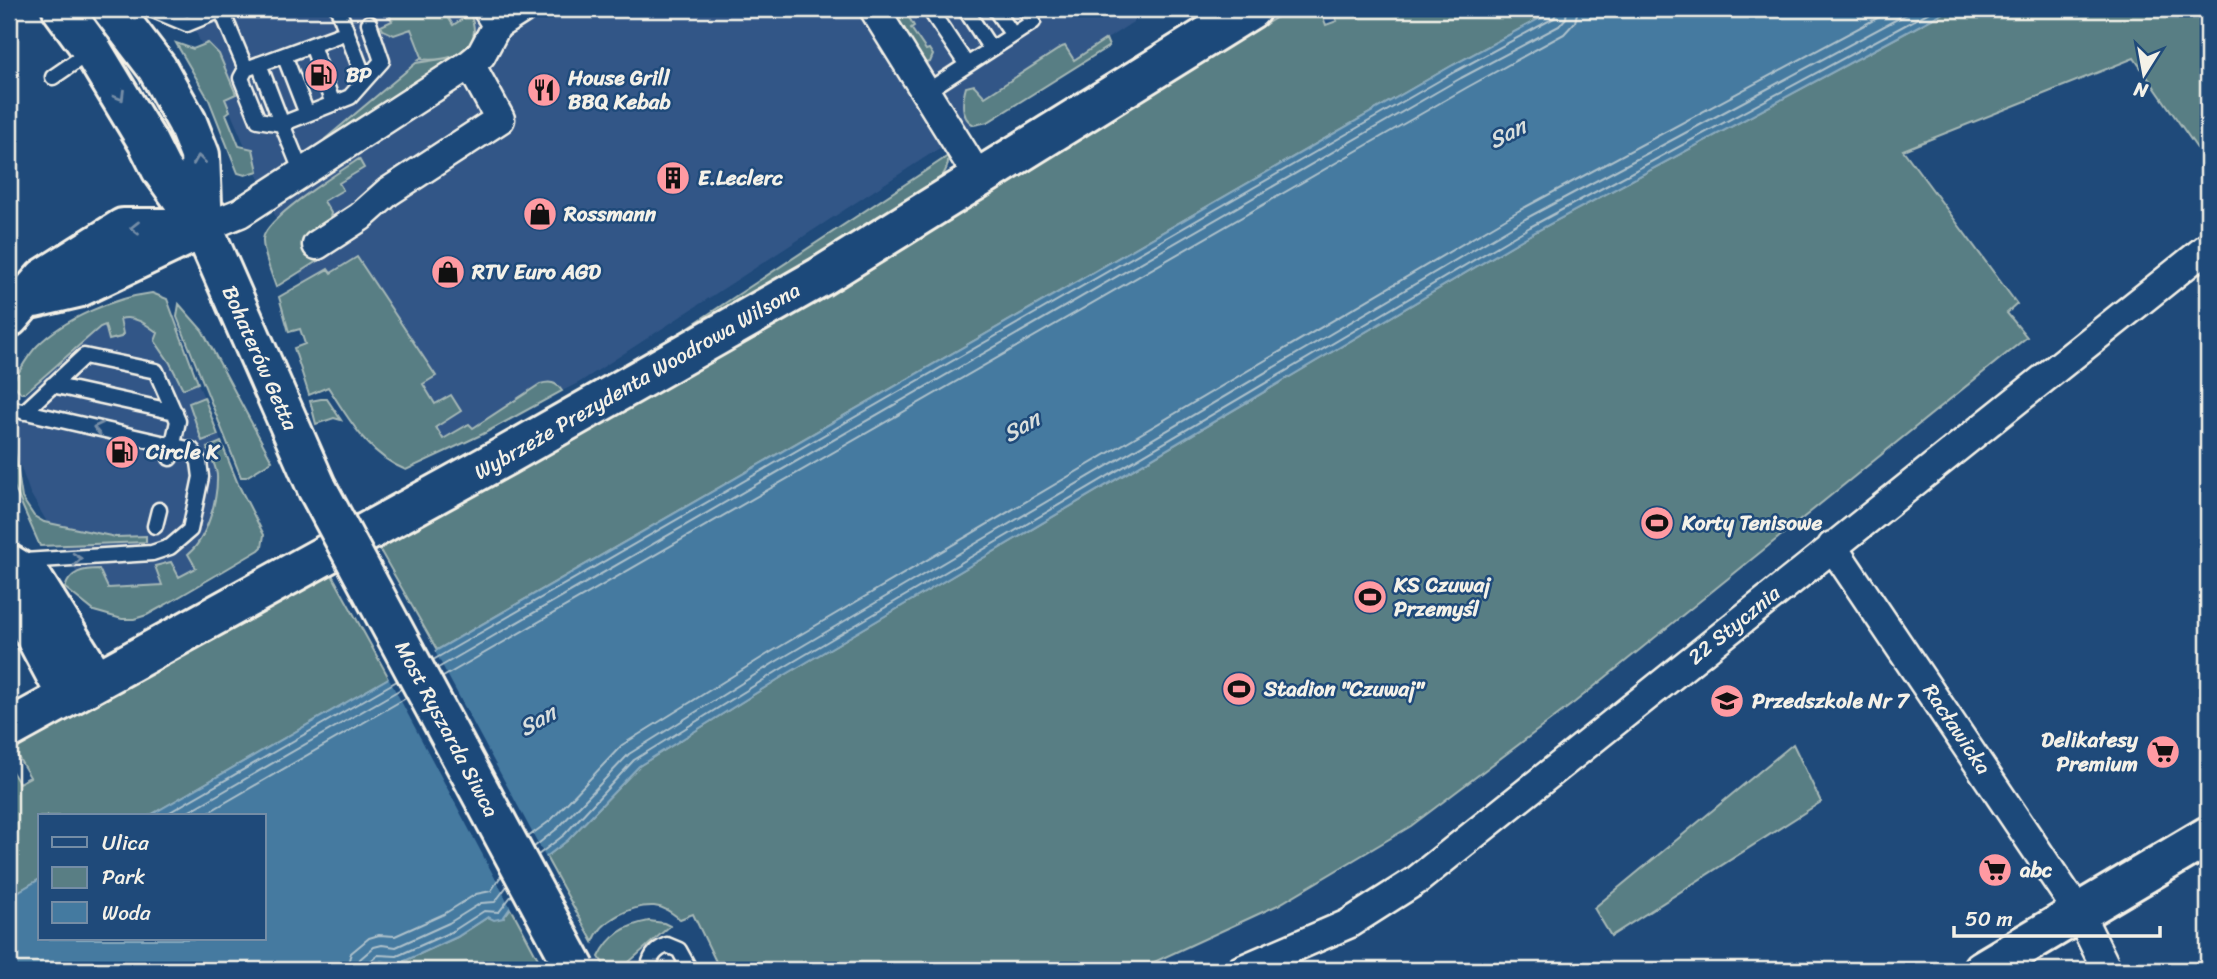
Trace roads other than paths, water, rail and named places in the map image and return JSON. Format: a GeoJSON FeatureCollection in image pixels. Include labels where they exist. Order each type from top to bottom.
{"type":"FeatureCollection","features":[{"type":"Feature","properties":{"kind":"street","name":"Bohaterów Getta"},"geometry":{"type":"LineString","coordinates":[[62,9],[92,50],[161,169],[203,228],[317,488]]}},
{"type":"Feature","properties":{"kind":"street","name":"Bohaterów Getta"},"geometry":{"type":"LineString","coordinates":[[112,9],[156,68],[187,122],[200,155],[203,228]]}},
{"type":"Feature","properties":{"kind":"street"},"geometry":{"type":"LineString","coordinates":[[15,309],[44,278],[123,228],[203,228],[240,213],[470,64],[481,55],[492,17],[522,9]]}},
{"type":"Feature","properties":{"kind":"street"},"geometry":{"type":"LineString","coordinates":[[874,9],[979,178]]}},
{"type":"Feature","properties":{"kind":"street","name":"Wybrzeże Prezydenta Woodrowa Wilsona"},"geometry":{"type":"LineString","coordinates":[[12,727],[505,456],[820,277],[1231,17]]}},
{"type":"Feature","properties":{"kind":"street"},"geometry":{"type":"LineString","coordinates":[[317,244],[360,216],[388,192],[500,119],[470,64]]}},
{"type":"Feature","properties":{"kind":"street","name":"22 Stycznia"},"geometry":{"type":"LineString","coordinates":[[1241,970],[1348,924],[1417,880],[2208,247]]}},
{"type":"Feature","properties":{"kind":"street","name":"Most Ryszarda Siwca"},"geometry":{"type":"LineString","coordinates":[[317,488],[576,970]]}},
{"type":"Feature","properties":{"kind":"street","name":"Racławicka"},"geometry":{"type":"LineString","coordinates":[[1832,546],[2079,913],[2107,970]]}},
{"type":"Feature","properties":{"kind":"street"},"geometry":{"type":"LineString","coordinates":[[9,562],[33,578],[54,641],[12,727]]}},
{"type":"Feature","properties":{"kind":"street"},"geometry":{"type":"LineString","coordinates":[[9,587],[54,641],[82,688]]}},
{"type":"Feature","properties":{"kind":"street"},"geometry":{"type":"LineString","coordinates":[[54,641],[156,647]]}},
{"type":"Feature","properties":{"kind":"street"},"geometry":{"type":"LineString","coordinates":[[1982,970],[2208,836]]}},
{"type":"Feature","properties":{"kind":"lane"},"geometry":{"type":"LineString","coordinates":[[151,9],[187,24],[221,9],[282,124],[302,173]]}},
{"type":"Feature","properties":{"kind":"lane"},"geometry":{"type":"LineString","coordinates":[[338,9],[365,80]]}},
{"type":"Feature","properties":{"kind":"lane"},"geometry":{"type":"LineString","coordinates":[[932,9],[932,13],[967,65]]}},
{"type":"Feature","properties":{"kind":"lane"},"geometry":{"type":"LineString","coordinates":[[965,9],[991,49]]}},
{"type":"Feature","properties":{"kind":"lane"},"geometry":{"type":"LineString","coordinates":[[995,9],[1013,35]]}},
{"type":"Feature","properties":{"kind":"lane"},"geometry":{"type":"LineString","coordinates":[[927,91],[1033,22],[1025,9]]}},
{"type":"Feature","properties":{"kind":"lane"},"geometry":{"type":"LineString","coordinates":[[346,32],[253,67],[241,78],[258,120],[282,124],[351,97],[382,61],[369,23]]}},
{"type":"Feature","properties":{"kind":"lane"},"geometry":{"type":"LineString","coordinates":[[312,45],[332,104]]}},
{"type":"Feature","properties":{"kind":"lane"},"geometry":{"type":"LineString","coordinates":[[53,78],[92,50]]}},
{"type":"Feature","properties":{"kind":"lane"},"geometry":{"type":"LineString","coordinates":[[284,55],[307,114]]}},
{"type":"Feature","properties":{"kind":"lane"},"geometry":{"type":"LineString","coordinates":[[24,412],[84,355],[156,372],[178,421],[172,452]]}},
{"type":"Feature","properties":{"kind":"lane"},"geometry":{"type":"LineString","coordinates":[[52,385],[174,412]]}},
{"type":"Feature","properties":{"kind":"lane"},"geometry":{"type":"LineString","coordinates":[[9,408],[172,452],[192,450],[199,462],[201,477],[190,530],[170,547],[138,554],[9,562]]}},
{"type":"Feature","properties":{"kind":"lane"},"geometry":{"type":"LineString","coordinates":[[155,526],[159,510]]}},
{"type":"Feature","properties":{"kind":"lane"},"geometry":{"type":"LineString","coordinates":[[649,970],[650,959],[655,952],[667,945],[679,950],[690,970]]}},
{"type":"Feature","properties":{"kind":"water","name":"San"},"geometry":{"type":"Polygon","coordinates":[[[1557,9],[1950,9],[1533,233],[785,675],[639,766],[568,840],[546,857],[503,918],[494,920],[488,917],[457,937],[398,964],[381,961],[369,970],[9,970],[9,897],[38,880],[38,940],[266,940],[266,814],[152,814],[1453,65],[1557,9]]]}},
{"type":"Feature","properties":{"kind":"place","name":"BP"},"geometry":{"type":"Point","coordinates":[321,75]}},
{"type":"Feature","properties":{"kind":"place","name":"House Grill BBQ Kebab"},"geometry":{"type":"Point","coordinates":[544,90]}},
{"type":"Feature","properties":{"kind":"place","name":"E.Leclerc"},"geometry":{"type":"Point","coordinates":[673,178]}},
{"type":"Feature","properties":{"kind":"place","name":"Rossmann"},"geometry":{"type":"Point","coordinates":[540,214]}},
{"type":"Feature","properties":{"kind":"place","name":"RTV Euro AGD"},"geometry":{"type":"Point","coordinates":[448,272]}},
{"type":"Feature","properties":{"kind":"place","name":"Circle K"},"geometry":{"type":"Point","coordinates":[122,452]}},
{"type":"Feature","properties":{"kind":"place","name":"Korty Tenisowe"},"geometry":{"type":"Point","coordinates":[1657,523]}},
{"type":"Feature","properties":{"kind":"place","name":"KS Czuwaj Przemyśl"},"geometry":{"type":"Point","coordinates":[1370,597]}},
{"type":"Feature","properties":{"kind":"place","name":"Stadion \"Czuwaj\""},"geometry":{"type":"Point","coordinates":[1239,689]}},
{"type":"Feature","properties":{"kind":"place","name":"Przedszkole Nr 7"},"geometry":{"type":"Point","coordinates":[1727,701]}},
{"type":"Feature","properties":{"kind":"place","name":"Delikatesy Premium"},"geometry":{"type":"Point","coordinates":[2163,752]}},
{"type":"Feature","properties":{"kind":"place","name":"abc"},"geometry":{"type":"Point","coordinates":[1995,870]}}]}
